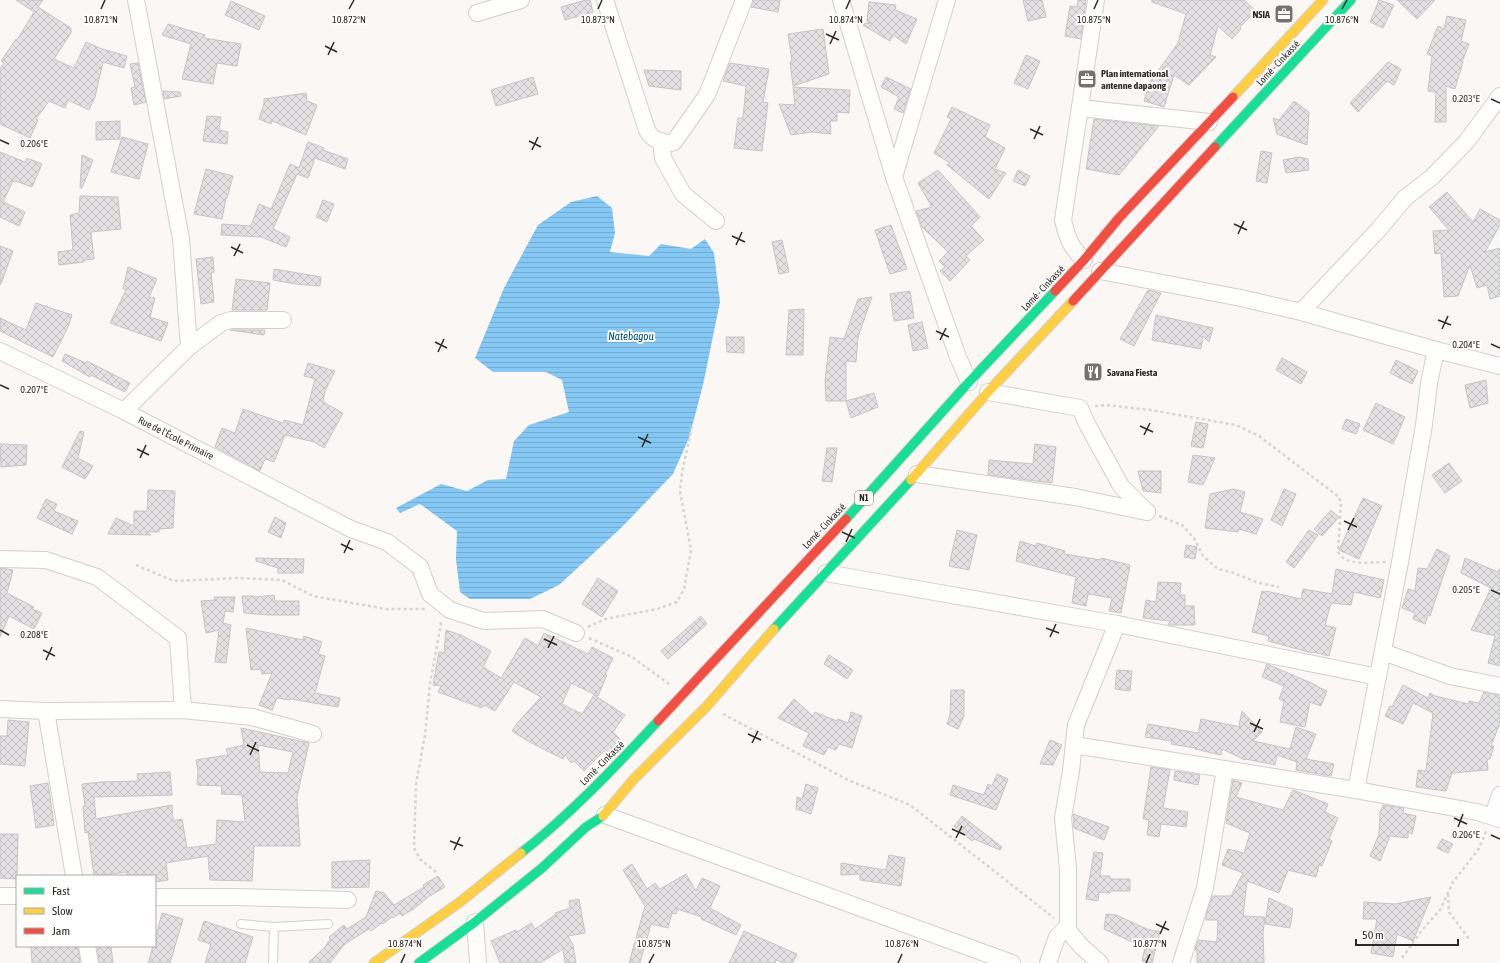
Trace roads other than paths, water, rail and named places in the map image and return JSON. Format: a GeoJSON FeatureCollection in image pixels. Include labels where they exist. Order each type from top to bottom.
{"type":"FeatureCollection","features":[{"type":"Feature","properties":{"kind":"highway","name":"Lomé - Cinkassé"},"geometry":{"type":"LineString","coordinates":[[419,963],[475,922],[542,868],[586,828],[605,815],[633,780],[707,706],[759,645],[917,474],[988,392],[1092,266],[1119,218],[1323,0]]}},
{"type":"Feature","properties":{"kind":"highway","name":"Lomé - Cinkassé"},"geometry":{"type":"LineString","coordinates":[[374,963],[460,902],[548,832],[620,761],[683,694],[837,529],[969,382],[1004,346],[1092,266],[1351,0]]}},
{"type":"Feature","properties":{"kind":"street"},"geometry":{"type":"LineString","coordinates":[[136,0],[180,232],[189,347]]}},
{"type":"Feature","properties":{"kind":"street"},"geometry":{"type":"LineString","coordinates":[[477,13],[521,0]]}},
{"type":"Feature","properties":{"kind":"street"},"geometry":{"type":"LineString","coordinates":[[605,0],[647,130],[651,136],[669,144],[674,142],[708,95],[744,0]]}},
{"type":"Feature","properties":{"kind":"street"},"geometry":{"type":"LineString","coordinates":[[841,0],[894,176],[958,358],[969,382]]}},
{"type":"Feature","properties":{"kind":"street"},"geometry":{"type":"LineString","coordinates":[[894,176],[947,0]]}},
{"type":"Feature","properties":{"kind":"street"},"geometry":{"type":"LineString","coordinates":[[1096,0],[1063,220],[1067,237],[1072,248],[1092,266],[1301,312],[1436,350],[1500,366]]}},
{"type":"Feature","properties":{"kind":"street"},"geometry":{"type":"LineString","coordinates":[[1301,312],[1379,229],[1405,198],[1432,177],[1467,141],[1500,96]]}},
{"type":"Feature","properties":{"kind":"street"},"geometry":{"type":"LineString","coordinates":[[1080,108],[1208,122]]}},
{"type":"Feature","properties":{"kind":"street"},"geometry":{"type":"LineString","coordinates":[[660,141],[663,158],[683,194],[716,220]]}},
{"type":"Feature","properties":{"kind":"street"},"geometry":{"type":"LineString","coordinates":[[124,411],[189,347],[226,321],[283,320]]}},
{"type":"Feature","properties":{"kind":"street"},"geometry":{"type":"LineString","coordinates":[[1356,790],[1400,562],[1424,425],[1429,383],[1436,350]]}},
{"type":"Feature","properties":{"kind":"street","name":"Rue de l'École Primaire"},"geometry":{"type":"LineString","coordinates":[[0,351],[124,411],[351,529],[388,542],[420,567],[430,594],[450,610],[484,621],[543,619],[576,633]]}},
{"type":"Feature","properties":{"kind":"street"},"geometry":{"type":"LineString","coordinates":[[917,474],[1075,497],[1147,512],[1121,486],[1087,424],[1080,408],[988,392]]}},
{"type":"Feature","properties":{"kind":"street"},"geometry":{"type":"LineString","coordinates":[[0,559],[46,560],[97,577],[178,638],[183,710]]}},
{"type":"Feature","properties":{"kind":"street"},"geometry":{"type":"LineString","coordinates":[[826,573],[1117,624],[1378,677]]}},
{"type":"Feature","properties":{"kind":"street"},"geometry":{"type":"LineString","coordinates":[[1048,963],[1057,937],[1068,926],[1069,919],[1068,869],[1063,818],[1074,745],[1074,733],[1117,624]]}},
{"type":"Feature","properties":{"kind":"street"},"geometry":{"type":"LineString","coordinates":[[1383,652],[1450,676],[1500,686]]}},
{"type":"Feature","properties":{"kind":"street"},"geometry":{"type":"LineString","coordinates":[[0,709],[46,711],[183,710],[252,717],[313,734]]}},
{"type":"Feature","properties":{"kind":"street"},"geometry":{"type":"LineString","coordinates":[[46,711],[74,875]]}},
{"type":"Feature","properties":{"kind":"street"},"geometry":{"type":"LineString","coordinates":[[1074,745],[1356,790],[1477,812],[1495,817],[1500,795]]}},
{"type":"Feature","properties":{"kind":"street"},"geometry":{"type":"LineString","coordinates":[[1181,963],[1205,888],[1225,769]]}},
{"type":"Feature","properties":{"kind":"street"},"geometry":{"type":"LineString","coordinates":[[605,815],[1012,963]]}},
{"type":"Feature","properties":{"kind":"street"},"geometry":{"type":"LineString","coordinates":[[0,896],[16,896]]}},
{"type":"Feature","properties":{"kind":"street"},"geometry":{"type":"LineString","coordinates":[[156,897],[233,897],[348,900]]}},
{"type":"Feature","properties":{"kind":"street"},"geometry":{"type":"LineString","coordinates":[[475,922],[478,963]]}},
{"type":"Feature","properties":{"kind":"street"},"geometry":{"type":"LineString","coordinates":[[1066,928],[1081,946],[1100,963]]}},
{"type":"Feature","properties":{"kind":"street"},"geometry":{"type":"LineString","coordinates":[[87,947],[90,963]]}},
{"type":"Feature","properties":{"kind":"lane"},"geometry":{"type":"LineString","coordinates":[[241,924],[274,927],[328,924]]}},
{"type":"Feature","properties":{"kind":"lane"},"geometry":{"type":"LineString","coordinates":[[273,963],[274,927]]}},
{"type":"Feature","properties":{"kind":"water","name":"Natebagou"},"geometry":{"type":"Polygon","coordinates":[[[597,196],[612,208],[615,233],[610,252],[649,256],[661,244],[691,249],[705,239],[714,253],[720,302],[703,385],[689,438],[673,474],[621,528],[559,585],[530,599],[470,599],[460,592],[456,559],[457,531],[420,504],[400,513],[396,508],[441,484],[467,491],[488,480],[506,479],[514,441],[529,425],[569,412],[562,380],[546,372],[493,372],[475,358],[504,288],[538,225],[571,202],[597,196]]]}},
{"type":"Feature","properties":{"kind":"place","name":"NSIA"},"geometry":{"type":"Point","coordinates":[1284,14]}},
{"type":"Feature","properties":{"kind":"place","name":"Plan international antenne dapaong"},"geometry":{"type":"Point","coordinates":[1087,79]}},
{"type":"Feature","properties":{"kind":"place","name":"Savana Fiesta"},"geometry":{"type":"Point","coordinates":[1093,372]}}]}
